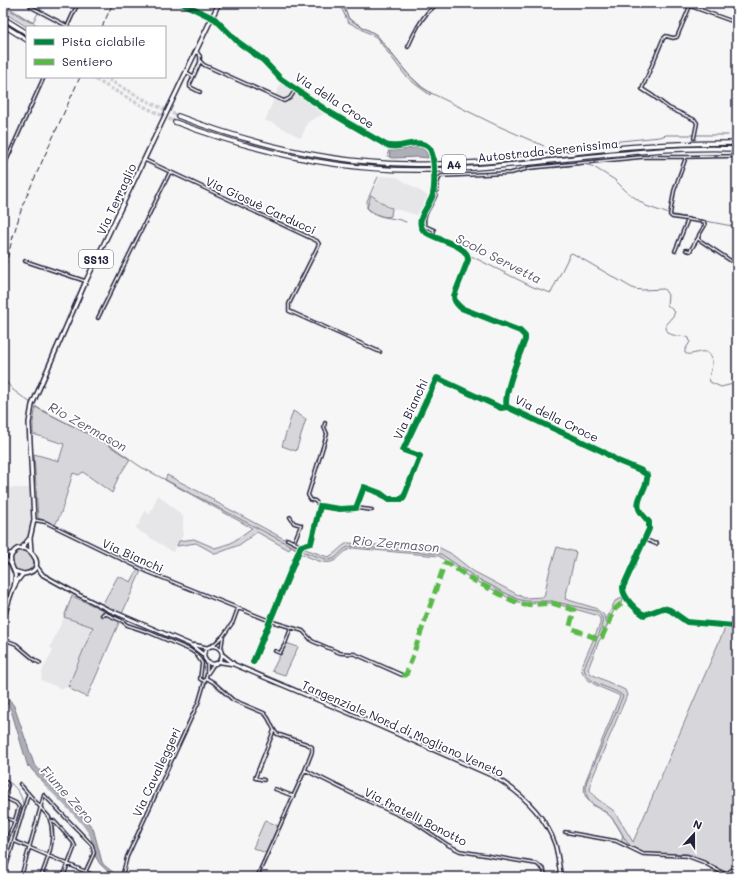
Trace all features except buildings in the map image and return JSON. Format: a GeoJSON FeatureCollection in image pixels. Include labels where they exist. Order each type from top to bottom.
{"type":"FeatureCollection","features":[{"type":"Feature","properties":{"kind":"highway"},"geometry":{"type":"LineString","coordinates":[[3,18],[26,32]]}},
{"type":"Feature","properties":{"kind":"highway"},"geometry":{"type":"LineString","coordinates":[[3,25],[26,39]]}},
{"type":"Feature","properties":{"kind":"highway","name":"Autostrada Serenissima"},"geometry":{"type":"LineString","coordinates":[[178,116],[242,139],[291,151],[355,161],[388,164],[454,164],[669,144],[737,143]]}},
{"type":"Feature","properties":{"kind":"highway","name":"Autostrada Serenissima"},"geometry":{"type":"LineString","coordinates":[[175,122],[213,136],[264,151],[322,163],[362,167],[423,170],[484,167],[644,151],[692,148],[737,149]]}},
{"type":"Feature","properties":{"kind":"main road","name":"Via Terraglio"},"geometry":{"type":"LineString","coordinates":[[34,520],[29,423],[33,404],[86,282],[219,3]]}},
{"type":"Feature","properties":{"kind":"main road","name":"SS13"},"geometry":{"type":"LineString","coordinates":[[34,520],[30,538],[31,551],[35,557],[36,564]]}},
{"type":"Feature","properties":{"kind":"main road","name":"SS13"},"geometry":{"type":"LineString","coordinates":[[22,549],[30,538]]}},
{"type":"Feature","properties":{"kind":"main road"},"geometry":{"type":"LineString","coordinates":[[14,587],[14,571],[11,564],[3,556],[22,549],[31,551]]}},
{"type":"Feature","properties":{"kind":"main road"},"geometry":{"type":"LineString","coordinates":[[11,564],[11,557],[14,552]]}},
{"type":"Feature","properties":{"kind":"main road"},"geometry":{"type":"LineString","coordinates":[[29,573],[36,564]]}},
{"type":"Feature","properties":{"kind":"main road"},"geometry":{"type":"LineString","coordinates":[[36,564],[43,575]]}},
{"type":"Feature","properties":{"kind":"main road"},"geometry":{"type":"LineString","coordinates":[[14,571],[23,574],[36,572],[107,609],[191,645],[208,648]]}},
{"type":"Feature","properties":{"kind":"main road"},"geometry":{"type":"LineString","coordinates":[[3,620],[14,587],[23,574]]}},
{"type":"Feature","properties":{"kind":"main road"},"geometry":{"type":"LineString","coordinates":[[191,645],[204,655],[207,662],[214,664],[220,662],[233,664]]}},
{"type":"Feature","properties":{"kind":"main road"},"geometry":{"type":"LineString","coordinates":[[204,655],[208,648],[212,646],[218,647],[221,650],[222,655],[220,662]]}},
{"type":"Feature","properties":{"kind":"main road"},"geometry":{"type":"LineString","coordinates":[[222,655],[233,664]]}},
{"type":"Feature","properties":{"kind":"main road","name":"Tangenziale Nord di Mogliano Veneto"},"geometry":{"type":"LineString","coordinates":[[233,664],[493,776],[522,796],[530,804],[547,828],[554,844],[561,877]]}},
{"type":"Feature","properties":{"kind":"main road"},"geometry":{"type":"LineString","coordinates":[[722,877],[737,868]]}},
{"type":"Feature","properties":{"kind":"street"},"geometry":{"type":"LineString","coordinates":[[29,3],[31,6],[65,26]]}},
{"type":"Feature","properties":{"kind":"street"},"geometry":{"type":"LineString","coordinates":[[67,26],[78,3]]}},
{"type":"Feature","properties":{"kind":"street"},"geometry":{"type":"LineString","coordinates":[[182,3],[212,17]]}},
{"type":"Feature","properties":{"kind":"street"},"geometry":{"type":"LineString","coordinates":[[408,47],[420,23],[437,3]]}},
{"type":"Feature","properties":{"kind":"street"},"geometry":{"type":"LineString","coordinates":[[691,3],[677,37],[673,38],[666,36],[663,39],[642,89],[670,108],[695,120],[697,123],[694,136]]}},
{"type":"Feature","properties":{"kind":"street"},"geometry":{"type":"LineString","coordinates":[[690,6],[737,23]]}},
{"type":"Feature","properties":{"kind":"street","name":"Via della Croce"},"geometry":{"type":"LineString","coordinates":[[212,17],[238,42],[263,60],[281,80],[337,118],[386,145],[398,147],[417,143],[428,146],[431,150],[433,159]]}},
{"type":"Feature","properties":{"kind":"street"},"geometry":{"type":"LineString","coordinates":[[196,51],[199,54],[200,62],[193,76],[190,87],[200,92]]}},
{"type":"Feature","properties":{"kind":"street"},"geometry":{"type":"LineString","coordinates":[[200,62],[214,70],[284,101],[290,98],[296,89]]}},
{"type":"Feature","properties":{"kind":"street"},"geometry":{"type":"LineString","coordinates":[[186,72],[193,76]]}},
{"type":"Feature","properties":{"kind":"street"},"geometry":{"type":"LineString","coordinates":[[3,168],[44,78]]}},
{"type":"Feature","properties":{"kind":"street"},"geometry":{"type":"LineString","coordinates":[[433,236],[434,230],[425,226],[424,220],[425,214],[434,198],[438,181],[441,176],[511,173],[530,168],[642,157],[737,156]]}},
{"type":"Feature","properties":{"kind":"street"},"geometry":{"type":"LineString","coordinates":[[686,157],[675,187],[671,213],[673,217],[702,222],[705,224],[690,251],[686,250]]}},
{"type":"Feature","properties":{"kind":"street"},"geometry":{"type":"LineString","coordinates":[[3,158],[7,160]]}},
{"type":"Feature","properties":{"kind":"street","name":"Via Giosuè Carducci"},"geometry":{"type":"LineString","coordinates":[[144,160],[317,241],[319,244],[289,304],[289,311],[380,352]]}},
{"type":"Feature","properties":{"kind":"street"},"geometry":{"type":"LineString","coordinates":[[98,318],[170,172]]}},
{"type":"Feature","properties":{"kind":"street","name":"Via della Croce"},"geometry":{"type":"LineString","coordinates":[[433,173],[433,196],[421,218],[421,226],[424,231],[466,252],[468,256],[468,262],[454,296],[456,304],[461,308],[520,331],[525,336],[506,400],[507,407],[602,451],[618,461],[644,472],[647,475],[647,482],[638,506],[639,511],[649,522],[649,529],[623,590],[627,599],[640,613],[644,615],[663,608],[670,610],[687,622],[737,627]]}},
{"type":"Feature","properties":{"kind":"street"},"geometry":{"type":"LineString","coordinates":[[675,251],[688,219]]}},
{"type":"Feature","properties":{"kind":"street"},"geometry":{"type":"LineString","coordinates":[[698,237],[700,241],[737,265]]}},
{"type":"Feature","properties":{"kind":"street"},"geometry":{"type":"LineString","coordinates":[[24,261],[86,282]]}},
{"type":"Feature","properties":{"kind":"street","name":"Via Bianchi"},"geometry":{"type":"LineString","coordinates":[[356,508],[364,487],[380,493],[388,499],[403,499],[420,456],[403,450],[437,378],[501,408],[507,407]]}},
{"type":"Feature","properties":{"kind":"street"},"geometry":{"type":"LineString","coordinates":[[325,423],[324,427],[327,434],[308,495],[311,500],[315,501],[320,506],[340,509],[356,508],[372,510]]}},
{"type":"Feature","properties":{"kind":"street"},"geometry":{"type":"LineString","coordinates":[[253,662],[301,547],[311,542],[320,506]]}},
{"type":"Feature","properties":{"kind":"street"},"geometry":{"type":"LineString","coordinates":[[290,517],[294,523],[301,526],[294,542]]}},
{"type":"Feature","properties":{"kind":"street","name":"Via Bianchi"},"geometry":{"type":"LineString","coordinates":[[34,520],[45,522],[148,572],[270,621],[304,632],[307,638],[312,641],[340,653],[355,654],[402,675]]}},
{"type":"Feature","properties":{"kind":"street"},"geometry":{"type":"LineString","coordinates":[[287,539],[301,547]]}},
{"type":"Feature","properties":{"kind":"street"},"geometry":{"type":"LineString","coordinates":[[644,539],[656,544],[657,543]]}},
{"type":"Feature","properties":{"kind":"street"},"geometry":{"type":"LineString","coordinates":[[212,646],[231,626],[238,608]]}},
{"type":"Feature","properties":{"kind":"street"},"geometry":{"type":"LineString","coordinates":[[102,615],[104,613],[122,621],[127,625],[148,632],[190,650],[200,659],[202,663],[200,679],[205,681]]}},
{"type":"Feature","properties":{"kind":"street"},"geometry":{"type":"LineString","coordinates":[[275,651],[280,653],[291,628]]}},
{"type":"Feature","properties":{"kind":"street"},"geometry":{"type":"LineString","coordinates":[[221,650],[223,636]]}},
{"type":"Feature","properties":{"kind":"street"},"geometry":{"type":"LineString","coordinates":[[3,639],[16,644],[36,662],[40,663]]}},
{"type":"Feature","properties":{"kind":"street","name":"Via Cavalleggeri"},"geometry":{"type":"LineString","coordinates":[[122,877],[127,857],[199,701],[206,678],[207,662]]}},
{"type":"Feature","properties":{"kind":"street"},"geometry":{"type":"LineString","coordinates":[[206,674],[214,664]]}},
{"type":"Feature","properties":{"kind":"street"},"geometry":{"type":"LineString","coordinates":[[206,678],[213,682],[233,700],[264,713],[277,734],[312,747],[312,752],[305,770],[257,877]]}},
{"type":"Feature","properties":{"kind":"street"},"geometry":{"type":"LineString","coordinates":[[264,780],[255,778],[274,730]]}},
{"type":"Feature","properties":{"kind":"street","name":"Via fratelli Bonotto"},"geometry":{"type":"LineString","coordinates":[[305,770],[414,822],[448,845],[460,851],[537,864],[542,867],[545,872],[545,877]]}},
{"type":"Feature","properties":{"kind":"street"},"geometry":{"type":"LineString","coordinates":[[3,779],[8,785],[3,796],[19,807],[8,839],[3,848]]}},
{"type":"Feature","properties":{"kind":"street"},"geometry":{"type":"LineString","coordinates":[[20,784],[50,821],[52,840],[41,877]]}},
{"type":"Feature","properties":{"kind":"street"},"geometry":{"type":"LineString","coordinates":[[275,789],[293,796]]}},
{"type":"Feature","properties":{"kind":"street"},"geometry":{"type":"LineString","coordinates":[[3,877],[27,796],[29,795]]}},
{"type":"Feature","properties":{"kind":"street"},"geometry":{"type":"LineString","coordinates":[[21,877],[44,795],[92,845],[94,853],[83,877]]}},
{"type":"Feature","properties":{"kind":"street"},"geometry":{"type":"LineString","coordinates":[[3,817],[14,822]]}},
{"type":"Feature","properties":{"kind":"street"},"geometry":{"type":"LineString","coordinates":[[50,821],[54,821],[74,842],[75,846],[69,865],[63,877]]}},
{"type":"Feature","properties":{"kind":"street"},"geometry":{"type":"LineString","coordinates":[[565,832],[616,841],[643,854],[687,856],[735,877]]}},
{"type":"Feature","properties":{"kind":"street"},"geometry":{"type":"LineString","coordinates":[[3,837],[8,839]]}},
{"type":"Feature","properties":{"kind":"street"},"geometry":{"type":"LineString","coordinates":[[14,841],[98,877]]}},
{"type":"Feature","properties":{"kind":"shaded area"},"geometry":{"type":"Polygon","coordinates":[[[339,3],[342,3],[349,19],[375,34],[409,75],[420,86],[431,93],[430,95],[405,75],[376,37],[348,22],[339,3]]]}},
{"type":"Feature","properties":{"kind":"shaded area"},"geometry":{"type":"Polygon","coordinates":[[[3,4],[40,26],[26,26],[3,12],[3,4]]]}},
{"type":"Feature","properties":{"kind":"shaded area"},"geometry":{"type":"Polygon","coordinates":[[[281,82],[324,114],[308,122],[301,138],[273,123],[265,121],[281,82]]]}},
{"type":"Feature","properties":{"kind":"shaded area"},"geometry":{"type":"Polygon","coordinates":[[[412,148],[425,150],[428,158],[389,157],[390,151],[412,148]]]}},
{"type":"Feature","properties":{"kind":"shaded area"},"geometry":{"type":"Polygon","coordinates":[[[381,176],[397,177],[428,196],[417,215],[388,207],[371,195],[381,176]]]}},
{"type":"Feature","properties":{"kind":"shaded area"},"geometry":{"type":"Polygon","coordinates":[[[371,195],[388,207],[392,208],[391,216],[385,217],[376,214],[367,208],[371,195]]]}},
{"type":"Feature","properties":{"kind":"shaded area"},"geometry":{"type":"Polygon","coordinates":[[[36,407],[113,447],[130,459],[118,478],[112,493],[83,472],[79,475],[73,473],[61,513],[55,525],[38,518],[34,454],[59,461],[64,444],[33,434],[33,422],[36,407]]]}},
{"type":"Feature","properties":{"kind":"shaded area"},"geometry":{"type":"Polygon","coordinates":[[[293,411],[306,419],[296,451],[282,446],[293,411]]]}},
{"type":"Feature","properties":{"kind":"shaded area"},"geometry":{"type":"Polygon","coordinates":[[[167,475],[299,547],[298,550],[291,546],[289,550],[257,532],[239,545],[216,554],[196,543],[177,546],[179,541],[194,539],[215,548],[231,543],[252,528],[165,480],[167,475]]]}},
{"type":"Feature","properties":{"kind":"shaded area"},"geometry":{"type":"Polygon","coordinates":[[[3,486],[11,488],[29,488],[31,515],[29,535],[26,542],[10,553],[3,552],[3,486]]]}},
{"type":"Feature","properties":{"kind":"shaded area"},"geometry":{"type":"Polygon","coordinates":[[[158,495],[183,516],[183,535],[173,552],[136,528],[136,525],[138,526],[145,511],[150,514],[158,495]]]}},
{"type":"Feature","properties":{"kind":"shaded area"},"geometry":{"type":"Polygon","coordinates":[[[348,543],[438,547],[450,553],[473,571],[524,598],[544,597],[549,573],[557,547],[576,552],[565,599],[595,608],[604,615],[605,622],[615,601],[622,598],[623,601],[614,610],[599,641],[588,669],[591,674],[625,690],[627,695],[592,779],[590,790],[596,798],[614,811],[633,842],[725,628],[733,630],[737,633],[737,838],[735,849],[737,866],[726,874],[686,855],[644,853],[621,842],[623,835],[613,819],[590,802],[587,798],[584,788],[586,780],[620,696],[597,686],[587,679],[581,668],[600,624],[600,618],[596,615],[553,603],[524,604],[513,600],[470,578],[439,556],[352,548],[334,561],[326,562],[300,553],[302,548],[328,557],[348,543]]]}},
{"type":"Feature","properties":{"kind":"shaded area"},"geometry":{"type":"Polygon","coordinates":[[[23,550],[31,553],[34,561],[31,569],[23,572],[15,569],[12,561],[15,553],[23,550]]]}},
{"type":"Feature","properties":{"kind":"shaded area"},"geometry":{"type":"Polygon","coordinates":[[[138,569],[141,571],[122,614],[102,605],[118,576],[131,582],[138,569]]]}},
{"type":"Feature","properties":{"kind":"shaded area"},"geometry":{"type":"Polygon","coordinates":[[[72,596],[121,618],[87,697],[70,689],[71,686],[68,687],[93,627],[64,617],[72,596]]]}},
{"type":"Feature","properties":{"kind":"shaded area"},"geometry":{"type":"Polygon","coordinates":[[[64,617],[93,627],[68,687],[62,689],[41,680],[43,669],[53,651],[50,647],[64,617]]]}},
{"type":"Feature","properties":{"kind":"shaded area"},"geometry":{"type":"Polygon","coordinates":[[[286,643],[298,647],[285,675],[272,671],[286,643]]]}},
{"type":"Feature","properties":{"kind":"shaded area"},"geometry":{"type":"Polygon","coordinates":[[[3,696],[9,699],[14,706],[34,764],[93,828],[102,862],[119,877],[114,877],[100,864],[94,854],[90,831],[29,765],[28,767],[11,710],[8,704],[3,701],[3,696]]]}},
{"type":"Feature","properties":{"kind":"shaded area"},"geometry":{"type":"Polygon","coordinates":[[[265,820],[278,826],[266,853],[253,848],[265,820]]]}},
{"type":"Feature","properties":{"kind":"waterway"},"geometry":{"type":"LineString","coordinates":[[3,6],[30,22],[33,22],[44,3]]}},
{"type":"Feature","properties":{"kind":"waterway"},"geometry":{"type":"LineString","coordinates":[[342,3],[349,19],[377,35],[407,73],[422,87],[431,93],[496,125],[544,146]]}},
{"type":"Feature","properties":{"kind":"waterway","name":"Scolo Servetta"},"geometry":{"type":"LineString","coordinates":[[285,79],[327,110]]}},
{"type":"Feature","properties":{"kind":"waterway","name":"Scolo Servetta"},"geometry":{"type":"LineString","coordinates":[[347,121],[386,142]]}},
{"type":"Feature","properties":{"kind":"waterway"},"geometry":{"type":"LineString","coordinates":[[732,134],[737,135]]}},
{"type":"Feature","properties":{"kind":"waterway"},"geometry":{"type":"LineString","coordinates":[[551,148],[660,137],[666,135],[728,135]]}},
{"type":"Feature","properties":{"kind":"waterway","name":"Scolo Servetta"},"geometry":{"type":"LineString","coordinates":[[387,156],[389,150]]}},
{"type":"Feature","properties":{"kind":"waterway"},"geometry":{"type":"LineString","coordinates":[[553,168],[584,164],[592,166],[615,180],[626,191],[646,206],[669,214],[737,227]]}},
{"type":"Feature","properties":{"kind":"waterway","name":"Scolo Servetta"},"geometry":{"type":"LineString","coordinates":[[378,177],[367,201],[367,208],[371,212],[381,216],[406,222]]}},
{"type":"Feature","properties":{"kind":"waterway","name":"Scolo Servetta"},"geometry":{"type":"LineString","coordinates":[[435,233],[443,239],[464,249],[471,256],[533,287],[551,293],[570,254],[572,253],[634,289],[664,289],[668,295],[667,305],[675,312],[666,324],[666,329],[668,332],[670,334],[689,338],[690,342],[685,350],[685,353],[691,354],[705,352],[711,357],[712,366],[709,376],[710,382],[721,387],[737,383]]}},
{"type":"Feature","properties":{"kind":"waterway","name":"Rio Zermason"},"geometry":{"type":"LineString","coordinates":[[3,378],[13,390],[39,409],[101,440],[141,467],[301,551],[329,560],[336,558],[345,548],[353,546],[441,554],[475,577],[517,599],[525,601],[552,601],[596,611],[602,617],[601,628],[584,668],[590,679],[623,696],[586,783],[587,795],[592,804],[610,816],[629,844],[640,852],[649,854]]}},
{"type":"Feature","properties":{"kind":"waterway"},"geometry":{"type":"LineString","coordinates":[[3,776],[19,792],[23,805],[3,870]]}},
{"type":"Feature","properties":{"kind":"waterway","name":"Fiume Zero"},"geometry":{"type":"LineString","coordinates":[[46,784],[78,817],[93,838]]}},
{"type":"Feature","properties":{"kind":"waterway","name":"Rio Zermason"},"geometry":{"type":"LineString","coordinates":[[660,854],[688,854],[737,876]]}},
{"type":"Feature","properties":{"kind":"tunnel"},"geometry":{"type":"LineString","coordinates":[[93,78],[175,122]]}},
{"type":"Feature","properties":{"kind":"tunnel"},"geometry":{"type":"LineString","coordinates":[[106,78],[139,97],[178,116]]}},
{"type":"Feature","properties":{"kind":"railway"},"geometry":{"type":"LineString","coordinates":[[102,26],[113,3]]}},
{"type":"Feature","properties":{"kind":"railway"},"geometry":{"type":"LineString","coordinates":[[3,275],[23,204],[80,78]]}},
{"type":"Feature","properties":{"kind":"marked path"},"geometry":{"type":"LineString","coordinates":[[402,675],[406,675],[445,563],[449,564],[473,580],[515,602],[525,605],[552,603],[574,610],[570,626],[571,628],[598,639],[602,637],[615,609],[627,599]]}},
{"type":"Feature","properties":{"kind":"cycle path"},"geometry":{"type":"LineString","coordinates":[[182,3],[215,19],[238,42],[263,60],[281,79],[326,110],[386,145],[396,146],[418,143],[430,148],[434,166],[434,190],[432,198],[421,217],[420,222],[424,231],[457,246],[467,255],[468,260],[454,296],[455,301],[461,308],[520,331],[525,336],[525,340],[509,385],[506,402],[507,407],[602,451],[618,461],[640,470],[647,475],[646,484],[638,505],[640,511],[649,522],[649,529],[623,587],[623,591],[627,599],[644,615],[663,608],[670,610],[687,622],[737,627]]}},
{"type":"Feature","properties":{"kind":"cycle path"},"geometry":{"type":"LineString","coordinates":[[253,662],[301,546],[311,543],[320,506],[340,509],[356,508],[364,487],[380,493],[388,499],[403,499],[420,456],[403,450],[437,378],[501,408],[507,407]]}}]}
